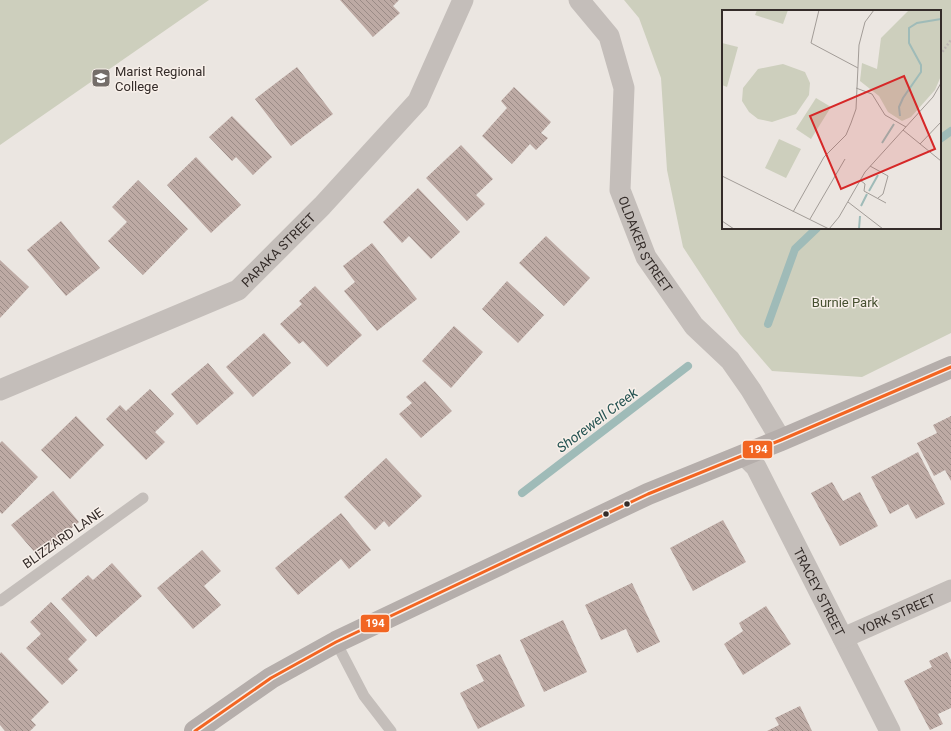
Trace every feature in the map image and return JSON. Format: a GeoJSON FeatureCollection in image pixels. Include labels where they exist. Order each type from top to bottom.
{"type":"FeatureCollection","features":[{"type":"Feature","properties":{"kind":"main road"},"geometry":{"type":"LineString","coordinates":[[197,730],[271,678],[336,642],[648,494],[781,440],[951,366]]}},
{"type":"Feature","properties":{"kind":"street","name":"PARAKA STREET"},"geometry":{"type":"LineString","coordinates":[[0,390],[238,290],[322,206],[418,101],[463,0]]}},
{"type":"Feature","properties":{"kind":"street","name":"OLDAKER STREET"},"geometry":{"type":"LineString","coordinates":[[579,0],[609,36],[624,88],[620,190],[646,257],[694,326],[730,360],[751,390],[781,440]]}},
{"type":"Feature","properties":{"kind":"street","name":"TRACEY STREET"},"geometry":{"type":"LineString","coordinates":[[744,454],[756,467],[890,731]]}},
{"type":"Feature","properties":{"kind":"street","name":"YORK STREET"},"geometry":{"type":"LineString","coordinates":[[842,638],[951,590]]}},
{"type":"Feature","properties":{"kind":"lane","name":"BLIZZARD LANE"},"geometry":{"type":"LineString","coordinates":[[0,601],[143,498]]}},
{"type":"Feature","properties":{"kind":"lane"},"geometry":{"type":"LineString","coordinates":[[336,642],[364,696],[391,731]]}},
{"type":"Feature","properties":{"kind":"path"},"geometry":{"type":"LineString","coordinates":[[941,54],[951,40]]}},
{"type":"Feature","properties":{"kind":"green space"},"geometry":{"type":"Polygon","coordinates":[[[0,0],[209,0],[0,145],[0,0]]]}},
{"type":"Feature","properties":{"kind":"green space","name":"Burnie Park"},"geometry":{"type":"Polygon","coordinates":[[[624,0],[951,0],[951,333],[862,377],[772,371],[740,334],[683,247],[667,170],[661,78],[639,18],[624,0]]]}},
{"type":"Feature","properties":{"kind":"building"},"geometry":{"type":"Polygon","coordinates":[[[340,0],[399,0],[393,6],[400,13],[373,37],[340,0]]]}},
{"type":"Feature","properties":{"kind":"building"},"geometry":{"type":"Polygon","coordinates":[[[297,67],[333,114],[291,146],[255,99],[297,67]]]}},
{"type":"Feature","properties":{"kind":"building"},"geometry":{"type":"Polygon","coordinates":[[[514,87],[551,122],[541,133],[548,138],[536,150],[530,144],[512,164],[482,136],[507,108],[501,101],[514,87]]]}},
{"type":"Feature","properties":{"kind":"building"},"geometry":{"type":"Polygon","coordinates":[[[232,116],[272,157],[253,175],[236,157],[232,161],[209,137],[232,116]]]}},
{"type":"Feature","properties":{"kind":"building"},"geometry":{"type":"Polygon","coordinates":[[[461,145],[493,179],[476,195],[485,204],[467,221],[426,178],[461,145]]]}},
{"type":"Feature","properties":{"kind":"building"},"geometry":{"type":"Polygon","coordinates":[[[196,157],[241,205],[211,233],[167,185],[196,157]]]}},
{"type":"Feature","properties":{"kind":"building"},"geometry":{"type":"Polygon","coordinates":[[[138,180],[188,229],[143,275],[108,241],[127,222],[112,207],[138,180]]]}},
{"type":"Feature","properties":{"kind":"building"},"geometry":{"type":"Polygon","coordinates":[[[418,188],[460,232],[431,259],[409,236],[402,243],[383,222],[418,188]]]}},
{"type":"Feature","properties":{"kind":"building"},"geometry":{"type":"Polygon","coordinates":[[[61,221],[100,268],[66,296],[27,250],[61,221]]]}},
{"type":"Feature","properties":{"kind":"building"},"geometry":{"type":"Polygon","coordinates":[[[546,236],[590,278],[564,306],[519,263],[546,236]]]}},
{"type":"Feature","properties":{"kind":"building"},"geometry":{"type":"Polygon","coordinates":[[[372,243],[417,299],[377,331],[344,291],[355,282],[343,266],[372,243]]]}},
{"type":"Feature","properties":{"kind":"building"},"geometry":{"type":"Polygon","coordinates":[[[0,260],[29,287],[0,318],[0,260]]]}},
{"type":"Feature","properties":{"kind":"building"},"geometry":{"type":"Polygon","coordinates":[[[507,281],[544,315],[518,343],[482,309],[507,281]]]}},
{"type":"Feature","properties":{"kind":"building"},"geometry":{"type":"Polygon","coordinates":[[[315,286],[362,335],[327,367],[303,341],[299,344],[280,324],[302,304],[299,301],[315,286]]]}},
{"type":"Feature","properties":{"kind":"building"},"geometry":{"type":"Polygon","coordinates":[[[454,326],[483,352],[451,388],[422,361],[454,326]]]}},
{"type":"Feature","properties":{"kind":"building"},"geometry":{"type":"Polygon","coordinates":[[[264,333],[291,363],[253,397],[226,367],[264,333]]]}},
{"type":"Feature","properties":{"kind":"building"},"geometry":{"type":"Polygon","coordinates":[[[208,363],[234,393],[197,425],[171,394],[208,363]]]}},
{"type":"Feature","properties":{"kind":"building"},"geometry":{"type":"Polygon","coordinates":[[[425,381],[452,411],[421,438],[399,414],[412,403],[406,397],[425,381]]]}},
{"type":"Feature","properties":{"kind":"building"},"geometry":{"type":"Polygon","coordinates":[[[150,389],[174,414],[155,432],[165,442],[146,460],[106,419],[120,405],[126,411],[150,389]]]}},
{"type":"Feature","properties":{"kind":"building"},"geometry":{"type":"Polygon","coordinates":[[[76,416],[104,445],[70,479],[41,450],[76,416]]]}},
{"type":"Feature","properties":{"kind":"building"},"geometry":{"type":"Polygon","coordinates":[[[951,416],[951,481],[945,470],[934,476],[917,443],[937,433],[933,425],[951,416]]]}},
{"type":"Feature","properties":{"kind":"building"},"geometry":{"type":"Polygon","coordinates":[[[2,441],[38,477],[2,514],[0,512],[0,443],[2,441]]]}},
{"type":"Feature","properties":{"kind":"building"},"geometry":{"type":"Polygon","coordinates":[[[918,452],[945,504],[916,519],[908,504],[890,514],[871,477],[918,452]]]}},
{"type":"Feature","properties":{"kind":"building"},"geometry":{"type":"Polygon","coordinates":[[[386,458],[422,496],[389,527],[384,521],[375,530],[344,497],[386,458]]]}},
{"type":"Feature","properties":{"kind":"building"},"geometry":{"type":"Polygon","coordinates":[[[832,482],[843,501],[860,492],[878,526],[840,546],[811,493],[832,482]]]}},
{"type":"Feature","properties":{"kind":"building"},"geometry":{"type":"Polygon","coordinates":[[[53,491],[79,522],[38,556],[11,525],[53,491]]]}},
{"type":"Feature","properties":{"kind":"building"},"geometry":{"type":"Polygon","coordinates":[[[341,513],[371,550],[349,569],[341,559],[298,595],[275,568],[341,513]]]}},
{"type":"Feature","properties":{"kind":"building"},"geometry":{"type":"Polygon","coordinates":[[[723,520],[746,562],[693,591],[670,548],[723,520]]]}},
{"type":"Feature","properties":{"kind":"building"},"geometry":{"type":"Polygon","coordinates":[[[202,550],[221,571],[204,586],[221,605],[193,629],[157,588],[202,550]]]}},
{"type":"Feature","properties":{"kind":"building"},"geometry":{"type":"Polygon","coordinates":[[[112,563],[142,596],[96,637],[61,599],[88,575],[93,580],[112,563]]]}},
{"type":"Feature","properties":{"kind":"building"},"geometry":{"type":"Polygon","coordinates":[[[632,583],[660,642],[637,653],[626,629],[601,640],[585,605],[632,583]]]}},
{"type":"Feature","properties":{"kind":"building"},"geometry":{"type":"Polygon","coordinates":[[[51,602],[87,640],[68,659],[78,670],[62,685],[26,648],[41,634],[30,622],[51,602]]]}},
{"type":"Feature","properties":{"kind":"building"},"geometry":{"type":"Polygon","coordinates":[[[766,606],[791,644],[743,675],[724,644],[743,631],[739,623],[766,606]]]}},
{"type":"Feature","properties":{"kind":"building"},"geometry":{"type":"Polygon","coordinates":[[[563,620],[587,672],[544,692],[520,640],[563,620]]]}},
{"type":"Feature","properties":{"kind":"building"},"geometry":{"type":"Polygon","coordinates":[[[1,652],[49,702],[31,720],[36,725],[30,731],[5,731],[0,725],[1,652]]]}},
{"type":"Feature","properties":{"kind":"building"},"geometry":{"type":"Polygon","coordinates":[[[947,652],[951,660],[951,708],[938,714],[943,724],[930,730],[904,681],[932,667],[929,661],[947,652]]]}},
{"type":"Feature","properties":{"kind":"building"},"geometry":{"type":"Polygon","coordinates":[[[500,654],[525,706],[478,729],[460,693],[484,681],[476,665],[500,654]]]}},
{"type":"Feature","properties":{"kind":"building"},"geometry":{"type":"Polygon","coordinates":[[[800,706],[812,731],[767,731],[779,725],[775,718],[800,706]]]}},
{"type":"Feature","properties":{"kind":"waterway","name":"Shorewell Creek"},"geometry":{"type":"LineString","coordinates":[[941,138],[951,131]]}},
{"type":"Feature","properties":{"kind":"waterway","name":"Shorewell Creek"},"geometry":{"type":"LineString","coordinates":[[768,324],[795,249],[816,229]]}},
{"type":"Feature","properties":{"kind":"waterway","name":"Shorewell Creek"},"geometry":{"type":"LineString","coordinates":[[522,493],[688,366]]}},
{"type":"Feature","properties":{"kind":"transit line","name":"194"},"geometry":{"type":"LineString","coordinates":[[195,731],[271,678],[336,642],[648,494],[781,440],[951,367]]}},
{"type":"Feature","properties":{"kind":"place","name":"Marist Regional College"},"geometry":{"type":"Point","coordinates":[101,78]}}]}
